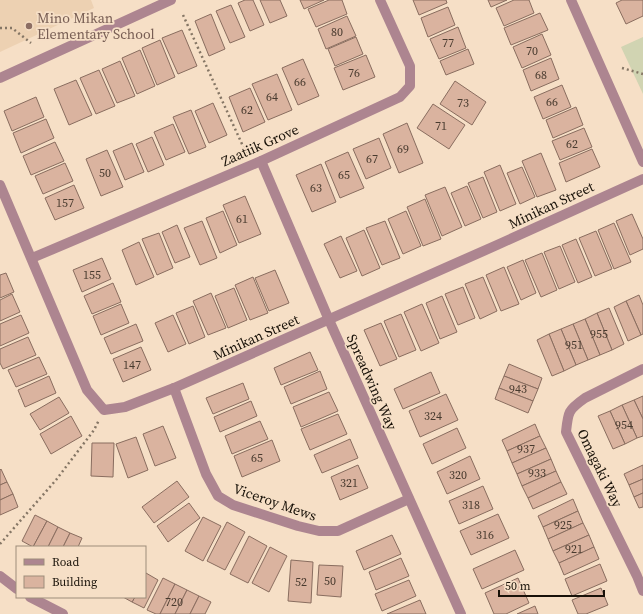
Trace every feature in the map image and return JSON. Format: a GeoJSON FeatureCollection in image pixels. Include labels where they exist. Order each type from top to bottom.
{"type":"FeatureCollection","features":[{"type":"Feature","properties":{"kind":"street"},"geometry":{"type":"LineString","coordinates":[[0,78],[171,0]]}},
{"type":"Feature","properties":{"kind":"street","name":"Zaatiik Grove"},"geometry":{"type":"LineString","coordinates":[[32,258],[256,163],[400,97],[410,86],[410,66],[380,0]]}},
{"type":"Feature","properties":{"kind":"street"},"geometry":{"type":"LineString","coordinates":[[571,0],[643,162]]}},
{"type":"Feature","properties":{"kind":"street","name":"Spreadwing Way"},"geometry":{"type":"LineString","coordinates":[[256,163],[329,320],[461,614]]}},
{"type":"Feature","properties":{"kind":"street","name":"Minikan Street"},"geometry":{"type":"LineString","coordinates":[[104,410],[125,408],[174,388],[643,179]]}},
{"type":"Feature","properties":{"kind":"street"},"geometry":{"type":"LineString","coordinates":[[0,185],[87,390],[104,410]]}},
{"type":"Feature","properties":{"kind":"street","name":"Omagaki Way"},"geometry":{"type":"LineString","coordinates":[[643,369],[576,404],[569,412],[566,432],[637,576],[643,592]]}},
{"type":"Feature","properties":{"kind":"street","name":"Viceroy Mews"},"geometry":{"type":"LineString","coordinates":[[174,388],[206,474],[218,496],[233,505],[312,530],[338,531],[410,499]]}},
{"type":"Feature","properties":{"kind":"street"},"geometry":{"type":"LineString","coordinates":[[0,576],[16,588]]}},
{"type":"Feature","properties":{"kind":"street"},"geometry":{"type":"LineString","coordinates":[[32,598],[63,614]]}},
{"type":"Feature","properties":{"kind":"path"},"geometry":{"type":"LineString","coordinates":[[183,15],[256,163]]}},
{"type":"Feature","properties":{"kind":"path"},"geometry":{"type":"LineString","coordinates":[[0,28],[12,28],[31,43]]}},
{"type":"Feature","properties":{"kind":"path"},"geometry":{"type":"LineString","coordinates":[[622,68],[643,74]]}},
{"type":"Feature","properties":{"kind":"path"},"geometry":{"type":"LineString","coordinates":[[0,544],[56,480],[94,430],[104,410]]}},
{"type":"Feature","properties":{"kind":"shaded area","name":"Mino Mikan Elementary School"},"geometry":{"type":"Polygon","coordinates":[[[0,0],[91,0],[94,8],[0,52],[0,0]]]}},
{"type":"Feature","properties":{"kind":"green space"},"geometry":{"type":"Polygon","coordinates":[[[643,37],[643,94],[621,47],[643,37]]]}},
{"type":"Feature","properties":{"kind":"building"},"geometry":{"type":"Polygon","coordinates":[[[245,0],[253,0],[264,25],[250,31],[238,3],[245,0]]]}},
{"type":"Feature","properties":{"kind":"building"},"geometry":{"type":"Polygon","coordinates":[[[260,0],[280,0],[287,16],[270,23],[260,0]]]}},
{"type":"Feature","properties":{"kind":"building"},"geometry":{"type":"Polygon","coordinates":[[[300,0],[324,0],[304,9],[300,0]]]}},
{"type":"Feature","properties":{"kind":"building"},"geometry":{"type":"Polygon","coordinates":[[[329,0],[342,0],[347,14],[316,27],[308,9],[329,0]]]}},
{"type":"Feature","properties":{"kind":"building"},"geometry":{"type":"Polygon","coordinates":[[[413,0],[446,0],[447,3],[419,15],[413,0]]]}},
{"type":"Feature","properties":{"kind":"building"},"geometry":{"type":"Polygon","coordinates":[[[488,0],[507,0],[491,7],[488,0]]]}},
{"type":"Feature","properties":{"kind":"building"},"geometry":{"type":"Polygon","coordinates":[[[514,0],[529,0],[534,13],[504,26],[496,8],[514,0]]]}},
{"type":"Feature","properties":{"kind":"building"},"geometry":{"type":"Polygon","coordinates":[[[622,0],[643,0],[643,16],[626,24],[616,3],[622,0]]]}},
{"type":"Feature","properties":{"kind":"building"},"geometry":{"type":"Polygon","coordinates":[[[231,5],[245,37],[230,43],[216,11],[231,5]]]}},
{"type":"Feature","properties":{"kind":"building"},"geometry":{"type":"Polygon","coordinates":[[[448,7],[455,25],[428,37],[421,18],[448,7]]]}},
{"type":"Feature","properties":{"kind":"building"},"geometry":{"type":"Polygon","coordinates":[[[540,13],[548,30],[511,45],[504,28],[540,13]]]}},
{"type":"Feature","properties":{"kind":"building"},"geometry":{"type":"Polygon","coordinates":[[[211,14],[225,49],[209,56],[195,21],[211,14]]]}},
{"type":"Feature","properties":{"kind":"building"},"geometry":{"type":"Polygon","coordinates":[[[347,16],[356,36],[326,49],[318,29],[347,16]]]}},
{"type":"Feature","properties":{"kind":"building"},"geometry":{"type":"Polygon","coordinates":[[[458,27],[466,48],[439,59],[430,39],[458,27]]]}},
{"type":"Feature","properties":{"kind":"building"},"geometry":{"type":"Polygon","coordinates":[[[182,30],[197,66],[178,74],[162,38],[182,30]]]}},
{"type":"Feature","properties":{"kind":"building"},"geometry":{"type":"Polygon","coordinates":[[[542,34],[551,55],[522,68],[513,47],[542,34]]]}},
{"type":"Feature","properties":{"kind":"building"},"geometry":{"type":"Polygon","coordinates":[[[356,37],[363,54],[335,66],[328,49],[356,37]]]}},
{"type":"Feature","properties":{"kind":"building"},"geometry":{"type":"Polygon","coordinates":[[[160,40],[175,77],[157,85],[142,48],[160,40]]]}},
{"type":"Feature","properties":{"kind":"building"},"geometry":{"type":"Polygon","coordinates":[[[468,49],[474,64],[446,75],[440,61],[468,49]]]}},
{"type":"Feature","properties":{"kind":"building"},"geometry":{"type":"Polygon","coordinates":[[[140,50],[155,86],[137,94],[122,58],[140,50]]]}},
{"type":"Feature","properties":{"kind":"building"},"geometry":{"type":"Polygon","coordinates":[[[366,55],[375,77],[343,90],[334,68],[366,55]]]}},
{"type":"Feature","properties":{"kind":"building"},"geometry":{"type":"Polygon","coordinates":[[[551,58],[559,79],[531,91],[523,70],[551,58]]]}},
{"type":"Feature","properties":{"kind":"building"},"geometry":{"type":"Polygon","coordinates":[[[303,59],[319,96],[298,105],[282,68],[303,59]]]}},
{"type":"Feature","properties":{"kind":"building"},"geometry":{"type":"Polygon","coordinates":[[[120,61],[135,96],[117,103],[102,69],[120,61]]]}},
{"type":"Feature","properties":{"kind":"building"},"geometry":{"type":"Polygon","coordinates":[[[99,70],[115,106],[96,114],[80,78],[99,70]]]}},
{"type":"Feature","properties":{"kind":"building"},"geometry":{"type":"Polygon","coordinates":[[[277,74],[292,110],[268,120],[252,84],[277,74]]]}},
{"type":"Feature","properties":{"kind":"building"},"geometry":{"type":"Polygon","coordinates":[[[76,80],[92,115],[69,125],[54,89],[76,80]]]}},
{"type":"Feature","properties":{"kind":"building"},"geometry":{"type":"Polygon","coordinates":[[[455,81],[486,102],[472,125],[440,104],[455,81]]]}},
{"type":"Feature","properties":{"kind":"building"},"geometry":{"type":"Polygon","coordinates":[[[562,85],[571,107],[543,119],[534,97],[562,85]]]}},
{"type":"Feature","properties":{"kind":"building"},"geometry":{"type":"Polygon","coordinates":[[[250,88],[265,122],[243,132],[229,97],[250,88]]]}},
{"type":"Feature","properties":{"kind":"building"},"geometry":{"type":"Polygon","coordinates":[[[36,97],[44,117],[12,131],[4,111],[36,97]]]}},
{"type":"Feature","properties":{"kind":"building"},"geometry":{"type":"Polygon","coordinates":[[[213,103],[227,135],[209,143],[195,111],[213,103]]]}},
{"type":"Feature","properties":{"kind":"building"},"geometry":{"type":"Polygon","coordinates":[[[433,104],[465,125],[449,149],[417,128],[433,104]]]}},
{"type":"Feature","properties":{"kind":"building"},"geometry":{"type":"Polygon","coordinates":[[[576,107],[583,125],[553,138],[546,120],[576,107]]]}},
{"type":"Feature","properties":{"kind":"building"},"geometry":{"type":"Polygon","coordinates":[[[191,110],[206,147],[189,154],[173,117],[191,110]]]}},
{"type":"Feature","properties":{"kind":"building"},"geometry":{"type":"Polygon","coordinates":[[[46,119],[54,138],[21,153],[13,133],[46,119]]]}},
{"type":"Feature","properties":{"kind":"building"},"geometry":{"type":"Polygon","coordinates":[[[407,123],[423,163],[399,173],[383,134],[407,123]]]}},
{"type":"Feature","properties":{"kind":"building"},"geometry":{"type":"Polygon","coordinates":[[[173,124],[185,152],[166,160],[154,132],[173,124]]]}},
{"type":"Feature","properties":{"kind":"building"},"geometry":{"type":"Polygon","coordinates":[[[584,128],[592,147],[560,160],[552,141],[584,128]]]}},
{"type":"Feature","properties":{"kind":"building"},"geometry":{"type":"Polygon","coordinates":[[[152,137],[164,165],[148,172],[136,144],[152,137]]]}},
{"type":"Feature","properties":{"kind":"building"},"geometry":{"type":"Polygon","coordinates":[[[379,138],[391,168],[366,179],[353,149],[379,138]]]}},
{"type":"Feature","properties":{"kind":"building"},"geometry":{"type":"Polygon","coordinates":[[[55,142],[64,161],[31,175],[23,156],[55,142]]]}},
{"type":"Feature","properties":{"kind":"building"},"geometry":{"type":"Polygon","coordinates":[[[132,143],[144,172],[125,180],[113,151],[132,143]]]}},
{"type":"Feature","properties":{"kind":"building"},"geometry":{"type":"Polygon","coordinates":[[[592,149],[600,167],[566,182],[559,163],[592,149]]]}},
{"type":"Feature","properties":{"kind":"building"},"geometry":{"type":"Polygon","coordinates":[[[107,150],[123,187],[101,196],[86,159],[107,150]]]}},
{"type":"Feature","properties":{"kind":"building"},"geometry":{"type":"Polygon","coordinates":[[[348,152],[364,188],[340,198],[325,162],[348,152]]]}},
{"type":"Feature","properties":{"kind":"building"},"geometry":{"type":"Polygon","coordinates":[[[541,153],[556,190],[537,197],[522,161],[541,153]]]}},
{"type":"Feature","properties":{"kind":"building"},"geometry":{"type":"Polygon","coordinates":[[[65,163],[73,181],[43,194],[35,176],[65,163]]]}},
{"type":"Feature","properties":{"kind":"building"},"geometry":{"type":"Polygon","coordinates":[[[321,164],[336,202],[312,212],[296,175],[321,164]]]}},
{"type":"Feature","properties":{"kind":"building"},"geometry":{"type":"Polygon","coordinates":[[[500,165],[516,204],[500,211],[484,172],[500,165]]]}},
{"type":"Feature","properties":{"kind":"building"},"geometry":{"type":"Polygon","coordinates":[[[522,167],[535,197],[520,204],[507,173],[522,167]]]}},
{"type":"Feature","properties":{"kind":"building"},"geometry":{"type":"Polygon","coordinates":[[[483,177],[497,212],[483,218],[468,183],[483,177]]]}},
{"type":"Feature","properties":{"kind":"building"},"geometry":{"type":"Polygon","coordinates":[[[74,185],[84,208],[55,220],[45,198],[74,185]]]}},
{"type":"Feature","properties":{"kind":"building"},"geometry":{"type":"Polygon","coordinates":[[[467,186],[481,219],[465,226],[451,193],[467,186]]]}},
{"type":"Feature","properties":{"kind":"building"},"geometry":{"type":"Polygon","coordinates":[[[445,187],[462,227],[442,236],[425,195],[445,187]]]}},
{"type":"Feature","properties":{"kind":"building"},"geometry":{"type":"Polygon","coordinates":[[[245,196],[261,234],[239,243],[223,205],[245,196]]]}},
{"type":"Feature","properties":{"kind":"building"},"geometry":{"type":"Polygon","coordinates":[[[425,199],[441,239],[423,246],[407,207],[425,199]]]}},
{"type":"Feature","properties":{"kind":"building"},"geometry":{"type":"Polygon","coordinates":[[[223,211],[237,245],[220,253],[206,218],[223,211]]]}},
{"type":"Feature","properties":{"kind":"building"},"geometry":{"type":"Polygon","coordinates":[[[406,211],[421,246],[403,254],[388,219],[406,211]]]}},
{"type":"Feature","properties":{"kind":"building"},"geometry":{"type":"Polygon","coordinates":[[[632,214],[643,239],[643,249],[630,255],[616,221],[632,214]]]}},
{"type":"Feature","properties":{"kind":"building"},"geometry":{"type":"Polygon","coordinates":[[[202,221],[217,258],[200,265],[184,228],[202,221]]]}},
{"type":"Feature","properties":{"kind":"building"},"geometry":{"type":"Polygon","coordinates":[[[385,221],[400,258],[382,265],[366,228],[385,221]]]}},
{"type":"Feature","properties":{"kind":"building"},"geometry":{"type":"Polygon","coordinates":[[[614,223],[631,262],[614,269],[598,230],[614,223]]]}},
{"type":"Feature","properties":{"kind":"building"},"geometry":{"type":"Polygon","coordinates":[[[177,225],[190,257],[175,263],[162,232],[177,225]]]}},
{"type":"Feature","properties":{"kind":"building"},"geometry":{"type":"Polygon","coordinates":[[[364,230],[380,268],[362,276],[346,238],[364,230]]]}},
{"type":"Feature","properties":{"kind":"building"},"geometry":{"type":"Polygon","coordinates":[[[596,231],[612,269],[595,276],[579,238],[596,231]]]}},
{"type":"Feature","properties":{"kind":"building"},"geometry":{"type":"Polygon","coordinates":[[[159,233],[173,268],[157,275],[142,239],[159,233]]]}},
{"type":"Feature","properties":{"kind":"building"},"geometry":{"type":"Polygon","coordinates":[[[341,236],[357,271],[340,278],[324,244],[341,236]]]}},
{"type":"Feature","properties":{"kind":"building"},"geometry":{"type":"Polygon","coordinates":[[[576,239],[592,277],[578,283],[562,245],[576,239]]]}},
{"type":"Feature","properties":{"kind":"building"},"geometry":{"type":"Polygon","coordinates":[[[139,242],[154,277],[136,285],[122,250],[139,242]]]}},
{"type":"Feature","properties":{"kind":"building"},"geometry":{"type":"Polygon","coordinates":[[[560,246],[575,282],[559,289],[544,252],[560,246]]]}},
{"type":"Feature","properties":{"kind":"building"},"geometry":{"type":"Polygon","coordinates":[[[542,253],[557,290],[541,297],[525,260],[542,253]]]}},
{"type":"Feature","properties":{"kind":"building"},"geometry":{"type":"Polygon","coordinates":[[[102,258],[111,279],[82,292],[73,270],[102,258]]]}},
{"type":"Feature","properties":{"kind":"building"},"geometry":{"type":"Polygon","coordinates":[[[523,260],[536,293],[521,300],[507,267],[523,260]]]}},
{"type":"Feature","properties":{"kind":"building"},"geometry":{"type":"Polygon","coordinates":[[[504,267],[519,304],[501,311],[486,275],[504,267]]]}},
{"type":"Feature","properties":{"kind":"building"},"geometry":{"type":"Polygon","coordinates":[[[275,270],[289,303],[269,311],[255,278],[275,270]]]}},
{"type":"Feature","properties":{"kind":"building"},"geometry":{"type":"Polygon","coordinates":[[[6,273],[14,292],[0,298],[0,275],[6,273]]]}},
{"type":"Feature","properties":{"kind":"building"},"geometry":{"type":"Polygon","coordinates":[[[253,277],[268,313],[250,320],[235,285],[253,277]]]}},
{"type":"Feature","properties":{"kind":"building"},"geometry":{"type":"Polygon","coordinates":[[[483,277],[497,311],[480,319],[465,284],[483,277]]]}},
{"type":"Feature","properties":{"kind":"building"},"geometry":{"type":"Polygon","coordinates":[[[113,283],[121,302],[92,314],[84,296],[113,283]]]}},
{"type":"Feature","properties":{"kind":"building"},"geometry":{"type":"Polygon","coordinates":[[[463,287],[475,318],[458,325],[445,294],[463,287]]]}},
{"type":"Feature","properties":{"kind":"building"},"geometry":{"type":"Polygon","coordinates":[[[234,288],[247,320],[228,328],[215,296],[234,288]]]}},
{"type":"Feature","properties":{"kind":"building"},"geometry":{"type":"Polygon","coordinates":[[[211,293],[226,328],[208,335],[193,301],[211,293]]]}},
{"type":"Feature","properties":{"kind":"building"},"geometry":{"type":"Polygon","coordinates":[[[12,294],[20,312],[0,321],[0,300],[12,294]]]}},
{"type":"Feature","properties":{"kind":"building"},"geometry":{"type":"Polygon","coordinates":[[[639,295],[643,305],[643,334],[641,335],[626,301],[639,295]]]}},
{"type":"Feature","properties":{"kind":"building"},"geometry":{"type":"Polygon","coordinates":[[[442,296],[457,332],[440,339],[426,303],[442,296]]]}},
{"type":"Feature","properties":{"kind":"building"},"geometry":{"type":"Polygon","coordinates":[[[626,301],[641,335],[628,341],[614,307],[626,301]]]}},
{"type":"Feature","properties":{"kind":"building"},"geometry":{"type":"Polygon","coordinates":[[[121,304],[129,323],[101,335],[93,316],[121,304]]]}},
{"type":"Feature","properties":{"kind":"building"},"geometry":{"type":"Polygon","coordinates":[[[422,304],[439,343],[421,351],[404,312],[422,304]]]}},
{"type":"Feature","properties":{"kind":"building"},"geometry":{"type":"Polygon","coordinates":[[[193,306],[205,337],[189,344],[176,313],[193,306]]]}},
{"type":"Feature","properties":{"kind":"building"},"geometry":{"type":"Polygon","coordinates":[[[609,308],[624,344],[612,350],[597,313],[609,308]]]}},
{"type":"Feature","properties":{"kind":"building"},"geometry":{"type":"Polygon","coordinates":[[[597,313],[612,350],[600,355],[585,319],[597,313]]]}},
{"type":"Feature","properties":{"kind":"building"},"geometry":{"type":"Polygon","coordinates":[[[401,314],[416,350],[399,357],[384,321],[401,314]]]}},
{"type":"Feature","properties":{"kind":"building"},"geometry":{"type":"Polygon","coordinates":[[[21,315],[29,333],[0,346],[0,324],[21,315]]]}},
{"type":"Feature","properties":{"kind":"building"},"geometry":{"type":"Polygon","coordinates":[[[173,315],[186,344],[168,352],[155,323],[173,315]]]}},
{"type":"Feature","properties":{"kind":"building"},"geometry":{"type":"Polygon","coordinates":[[[585,319],[600,355],[588,360],[573,324],[585,319]]]}},
{"type":"Feature","properties":{"kind":"building"},"geometry":{"type":"Polygon","coordinates":[[[381,323],[397,359],[380,366],[364,330],[381,323]]]}},
{"type":"Feature","properties":{"kind":"building"},"geometry":{"type":"Polygon","coordinates":[[[136,324],[143,341],[111,354],[104,338],[136,324]]]}},
{"type":"Feature","properties":{"kind":"building"},"geometry":{"type":"Polygon","coordinates":[[[573,324],[588,360],[576,365],[561,329],[573,324]]]}},
{"type":"Feature","properties":{"kind":"building"},"geometry":{"type":"Polygon","coordinates":[[[561,329],[576,365],[564,371],[549,334],[561,329]]]}},
{"type":"Feature","properties":{"kind":"building"},"geometry":{"type":"Polygon","coordinates":[[[549,334],[564,371],[552,376],[537,340],[549,334]]]}},
{"type":"Feature","properties":{"kind":"building"},"geometry":{"type":"Polygon","coordinates":[[[28,337],[36,355],[3,369],[0,363],[0,349],[28,337]]]}},
{"type":"Feature","properties":{"kind":"building"},"geometry":{"type":"Polygon","coordinates":[[[141,347],[151,370],[123,382],[113,359],[141,347]]]}},
{"type":"Feature","properties":{"kind":"building"},"geometry":{"type":"Polygon","coordinates":[[[310,352],[318,370],[281,385],[274,368],[310,352]]]}},
{"type":"Feature","properties":{"kind":"building"},"geometry":{"type":"Polygon","coordinates":[[[39,357],[47,374],[16,387],[8,370],[39,357]]]}},
{"type":"Feature","properties":{"kind":"building"},"geometry":{"type":"Polygon","coordinates":[[[509,364],[542,378],[538,389],[504,376],[509,364]]]}},
{"type":"Feature","properties":{"kind":"building"},"geometry":{"type":"Polygon","coordinates":[[[320,371],[327,389],[291,404],[284,387],[320,371]]]}},
{"type":"Feature","properties":{"kind":"building"},"geometry":{"type":"Polygon","coordinates":[[[431,372],[440,393],[403,409],[394,389],[431,372]]]}},
{"type":"Feature","properties":{"kind":"building"},"geometry":{"type":"Polygon","coordinates":[[[49,376],[56,393],[25,407],[18,390],[49,376]]]}},
{"type":"Feature","properties":{"kind":"building"},"geometry":{"type":"Polygon","coordinates":[[[504,376],[538,389],[533,401],[499,388],[504,376]]]}},
{"type":"Feature","properties":{"kind":"building"},"geometry":{"type":"Polygon","coordinates":[[[243,383],[249,399],[213,414],[206,398],[243,383]]]}},
{"type":"Feature","properties":{"kind":"building"},"geometry":{"type":"Polygon","coordinates":[[[499,388],[533,401],[528,413],[495,399],[499,388]]]}},
{"type":"Feature","properties":{"kind":"building"},"geometry":{"type":"Polygon","coordinates":[[[329,392],[338,411],[301,427],[293,407],[329,392]]]}},
{"type":"Feature","properties":{"kind":"building"},"geometry":{"type":"Polygon","coordinates":[[[446,394],[458,420],[420,437],[409,411],[446,394]]]}},
{"type":"Feature","properties":{"kind":"building"},"geometry":{"type":"Polygon","coordinates":[[[643,396],[643,419],[634,400],[643,396]]]}},
{"type":"Feature","properties":{"kind":"building"},"geometry":{"type":"Polygon","coordinates":[[[59,397],[69,413],[40,430],[30,414],[59,397]]]}},
{"type":"Feature","properties":{"kind":"building"},"geometry":{"type":"Polygon","coordinates":[[[634,400],[643,419],[643,436],[637,438],[622,405],[634,400]]]}},
{"type":"Feature","properties":{"kind":"building"},"geometry":{"type":"Polygon","coordinates":[[[251,401],[257,416],[220,432],[214,417],[251,401]]]}},
{"type":"Feature","properties":{"kind":"building"},"geometry":{"type":"Polygon","coordinates":[[[622,405],[637,438],[625,444],[610,411],[622,405]]]}},
{"type":"Feature","properties":{"kind":"building"},"geometry":{"type":"Polygon","coordinates":[[[610,411],[625,444],[613,449],[598,416],[610,411]]]}},
{"type":"Feature","properties":{"kind":"building"},"geometry":{"type":"Polygon","coordinates":[[[338,414],[347,434],[310,450],[301,429],[338,414]]]}},
{"type":"Feature","properties":{"kind":"building"},"geometry":{"type":"Polygon","coordinates":[[[71,416],[82,436],[51,454],[40,434],[71,416]]]}},
{"type":"Feature","properties":{"kind":"building"},"geometry":{"type":"Polygon","coordinates":[[[260,421],[268,439],[232,454],[225,436],[260,421]]]}},
{"type":"Feature","properties":{"kind":"building"},"geometry":{"type":"Polygon","coordinates":[[[535,424],[540,436],[507,451],[502,440],[535,424]]]}},
{"type":"Feature","properties":{"kind":"building"},"geometry":{"type":"Polygon","coordinates":[[[163,426],[176,458],[155,466],[143,434],[163,426]]]}},
{"type":"Feature","properties":{"kind":"building"},"geometry":{"type":"Polygon","coordinates":[[[457,428],[466,448],[432,464],[423,444],[457,428]]]}},
{"type":"Feature","properties":{"kind":"building"},"geometry":{"type":"Polygon","coordinates":[[[540,436],[546,448],[512,463],[507,451],[540,436]]]}},
{"type":"Feature","properties":{"kind":"building"},"geometry":{"type":"Polygon","coordinates":[[[136,437],[148,470],[128,478],[116,444],[136,437]]]}},
{"type":"Feature","properties":{"kind":"building"},"geometry":{"type":"Polygon","coordinates":[[[350,439],[358,458],[322,473],[314,455],[350,439]]]}},
{"type":"Feature","properties":{"kind":"building"},"geometry":{"type":"Polygon","coordinates":[[[272,440],[280,461],[242,477],[234,456],[272,440]]]}},
{"type":"Feature","properties":{"kind":"building"},"geometry":{"type":"Polygon","coordinates":[[[92,443],[114,443],[113,477],[91,476],[92,443]]]}},
{"type":"Feature","properties":{"kind":"building"},"geometry":{"type":"Polygon","coordinates":[[[546,448],[551,459],[517,474],[512,463],[546,448]]]}},
{"type":"Feature","properties":{"kind":"building"},"geometry":{"type":"Polygon","coordinates":[[[470,456],[480,479],[447,494],[437,472],[470,456]]]}},
{"type":"Feature","properties":{"kind":"building"},"geometry":{"type":"Polygon","coordinates":[[[551,459],[556,471],[522,486],[517,474],[551,459]]]}},
{"type":"Feature","properties":{"kind":"building"},"geometry":{"type":"Polygon","coordinates":[[[358,465],[368,488],[340,500],[331,477],[358,465]]]}},
{"type":"Feature","properties":{"kind":"building"},"geometry":{"type":"Polygon","coordinates":[[[643,465],[643,479],[629,485],[624,474],[643,465]]]}},
{"type":"Feature","properties":{"kind":"building"},"geometry":{"type":"Polygon","coordinates":[[[1,469],[7,482],[0,485],[0,470],[1,469]]]}},
{"type":"Feature","properties":{"kind":"building"},"geometry":{"type":"Polygon","coordinates":[[[556,471],[561,482],[528,498],[522,486],[556,471]]]}},
{"type":"Feature","properties":{"kind":"building"},"geometry":{"type":"Polygon","coordinates":[[[643,479],[643,493],[634,497],[629,485],[643,479]]]}},
{"type":"Feature","properties":{"kind":"building"},"geometry":{"type":"Polygon","coordinates":[[[177,481],[189,497],[154,523],[142,507],[177,481]]]}},
{"type":"Feature","properties":{"kind":"building"},"geometry":{"type":"Polygon","coordinates":[[[7,482],[13,494],[0,500],[0,485],[7,482]]]}},
{"type":"Feature","properties":{"kind":"building"},"geometry":{"type":"Polygon","coordinates":[[[561,482],[567,494],[533,509],[528,498],[561,482]]]}},
{"type":"Feature","properties":{"kind":"building"},"geometry":{"type":"Polygon","coordinates":[[[483,486],[493,509],[459,524],[449,501],[483,486]]]}},
{"type":"Feature","properties":{"kind":"building"},"geometry":{"type":"Polygon","coordinates":[[[643,493],[643,507],[639,508],[634,497],[643,493]]]}},
{"type":"Feature","properties":{"kind":"building"},"geometry":{"type":"Polygon","coordinates":[[[13,494],[18,507],[0,515],[0,500],[13,494]]]}},
{"type":"Feature","properties":{"kind":"building"},"geometry":{"type":"Polygon","coordinates":[[[573,499],[578,511],[543,527],[538,516],[573,499]]]}},
{"type":"Feature","properties":{"kind":"building"},"geometry":{"type":"Polygon","coordinates":[[[189,503],[200,518],[168,542],[157,526],[189,503]]]}},
{"type":"Feature","properties":{"kind":"building"},"geometry":{"type":"Polygon","coordinates":[[[578,511],[583,523],[548,539],[543,527],[578,511]]]}},
{"type":"Feature","properties":{"kind":"building"},"geometry":{"type":"Polygon","coordinates":[[[498,514],[509,538],[471,555],[460,531],[498,514]]]}},
{"type":"Feature","properties":{"kind":"building"},"geometry":{"type":"Polygon","coordinates":[[[35,515],[47,521],[34,546],[22,541],[35,515]]]}},
{"type":"Feature","properties":{"kind":"building"},"geometry":{"type":"Polygon","coordinates":[[[203,517],[221,526],[203,561],[185,551],[203,517]]]}},
{"type":"Feature","properties":{"kind":"building"},"geometry":{"type":"Polygon","coordinates":[[[47,521],[58,527],[48,546],[34,546],[47,521]]]}},
{"type":"Feature","properties":{"kind":"building"},"geometry":{"type":"Polygon","coordinates":[[[227,522],[245,532],[225,570],[207,561],[227,522]]]}},
{"type":"Feature","properties":{"kind":"building"},"geometry":{"type":"Polygon","coordinates":[[[583,523],[589,535],[553,551],[548,539],[583,523]]]}},
{"type":"Feature","properties":{"kind":"building"},"geometry":{"type":"Polygon","coordinates":[[[58,527],[70,533],[64,546],[48,546],[58,527]]]}},
{"type":"Feature","properties":{"kind":"building"},"geometry":{"type":"Polygon","coordinates":[[[70,533],[82,538],[78,546],[64,546],[70,533]]]}},
{"type":"Feature","properties":{"kind":"building"},"geometry":{"type":"Polygon","coordinates":[[[392,535],[401,554],[364,570],[356,551],[392,535]]]}},
{"type":"Feature","properties":{"kind":"building"},"geometry":{"type":"Polygon","coordinates":[[[589,535],[594,547],[559,563],[553,551],[589,535]]]}},
{"type":"Feature","properties":{"kind":"building"},"geometry":{"type":"Polygon","coordinates":[[[249,536],[267,546],[248,583],[230,574],[249,536]]]}},
{"type":"Feature","properties":{"kind":"building"},"geometry":{"type":"Polygon","coordinates":[[[270,547],[287,556],[269,592],[252,583],[270,547]]]}},
{"type":"Feature","properties":{"kind":"building"},"geometry":{"type":"Polygon","coordinates":[[[594,547],[599,559],[564,575],[559,563],[594,547]]]}},
{"type":"Feature","properties":{"kind":"building"},"geometry":{"type":"Polygon","coordinates":[[[515,550],[524,570],[482,589],[473,569],[515,550]]]}},
{"type":"Feature","properties":{"kind":"building"},"geometry":{"type":"Polygon","coordinates":[[[401,558],[409,576],[376,590],[369,572],[401,558]]]}},
{"type":"Feature","properties":{"kind":"building"},"geometry":{"type":"Polygon","coordinates":[[[291,560],[313,562],[311,603],[288,601],[291,560]]]}},
{"type":"Feature","properties":{"kind":"building"},"geometry":{"type":"Polygon","coordinates":[[[600,564],[607,581],[572,596],[565,579],[600,564]]]}},
{"type":"Feature","properties":{"kind":"building"},"geometry":{"type":"Polygon","coordinates":[[[319,565],[343,566],[341,597],[317,595],[319,565]]]}},
{"type":"Feature","properties":{"kind":"building"},"geometry":{"type":"Polygon","coordinates":[[[146,573],[158,580],[144,608],[132,602],[134,598],[146,598],[146,573]]]}},
{"type":"Feature","properties":{"kind":"building"},"geometry":{"type":"Polygon","coordinates":[[[163,578],[175,584],[160,614],[156,614],[147,610],[163,578]]]}},
{"type":"Feature","properties":{"kind":"building"},"geometry":{"type":"Polygon","coordinates":[[[518,578],[529,603],[506,614],[494,614],[485,593],[518,578]]]}},
{"type":"Feature","properties":{"kind":"building"},"geometry":{"type":"Polygon","coordinates":[[[409,580],[416,596],[382,611],[375,594],[409,580]]]}},
{"type":"Feature","properties":{"kind":"building"},"geometry":{"type":"Polygon","coordinates":[[[175,584],[187,590],[175,614],[160,614],[175,584]]]}},
{"type":"Feature","properties":{"kind":"building"},"geometry":{"type":"Polygon","coordinates":[[[601,588],[608,605],[586,614],[578,614],[572,600],[601,588]]]}},
{"type":"Feature","properties":{"kind":"building"},"geometry":{"type":"Polygon","coordinates":[[[187,590],[199,596],[190,614],[175,614],[187,590]]]}},
{"type":"Feature","properties":{"kind":"building"},"geometry":{"type":"Polygon","coordinates":[[[199,596],[211,602],[205,614],[190,614],[199,596]]]}},
{"type":"Feature","properties":{"kind":"building"},"geometry":{"type":"Polygon","coordinates":[[[125,598],[134,598],[132,602],[125,598]]]}},
{"type":"Feature","properties":{"kind":"building"},"geometry":{"type":"Polygon","coordinates":[[[420,600],[426,614],[387,614],[420,600]]]}},
{"type":"Feature","properties":{"kind":"building"},"geometry":{"type":"Polygon","coordinates":[[[535,606],[538,614],[517,614],[535,606]]]}},
{"type":"Feature","properties":{"kind":"place","name":"Mino Mikan Elementary School"},"geometry":{"type":"Point","coordinates":[29,26]}}]}
